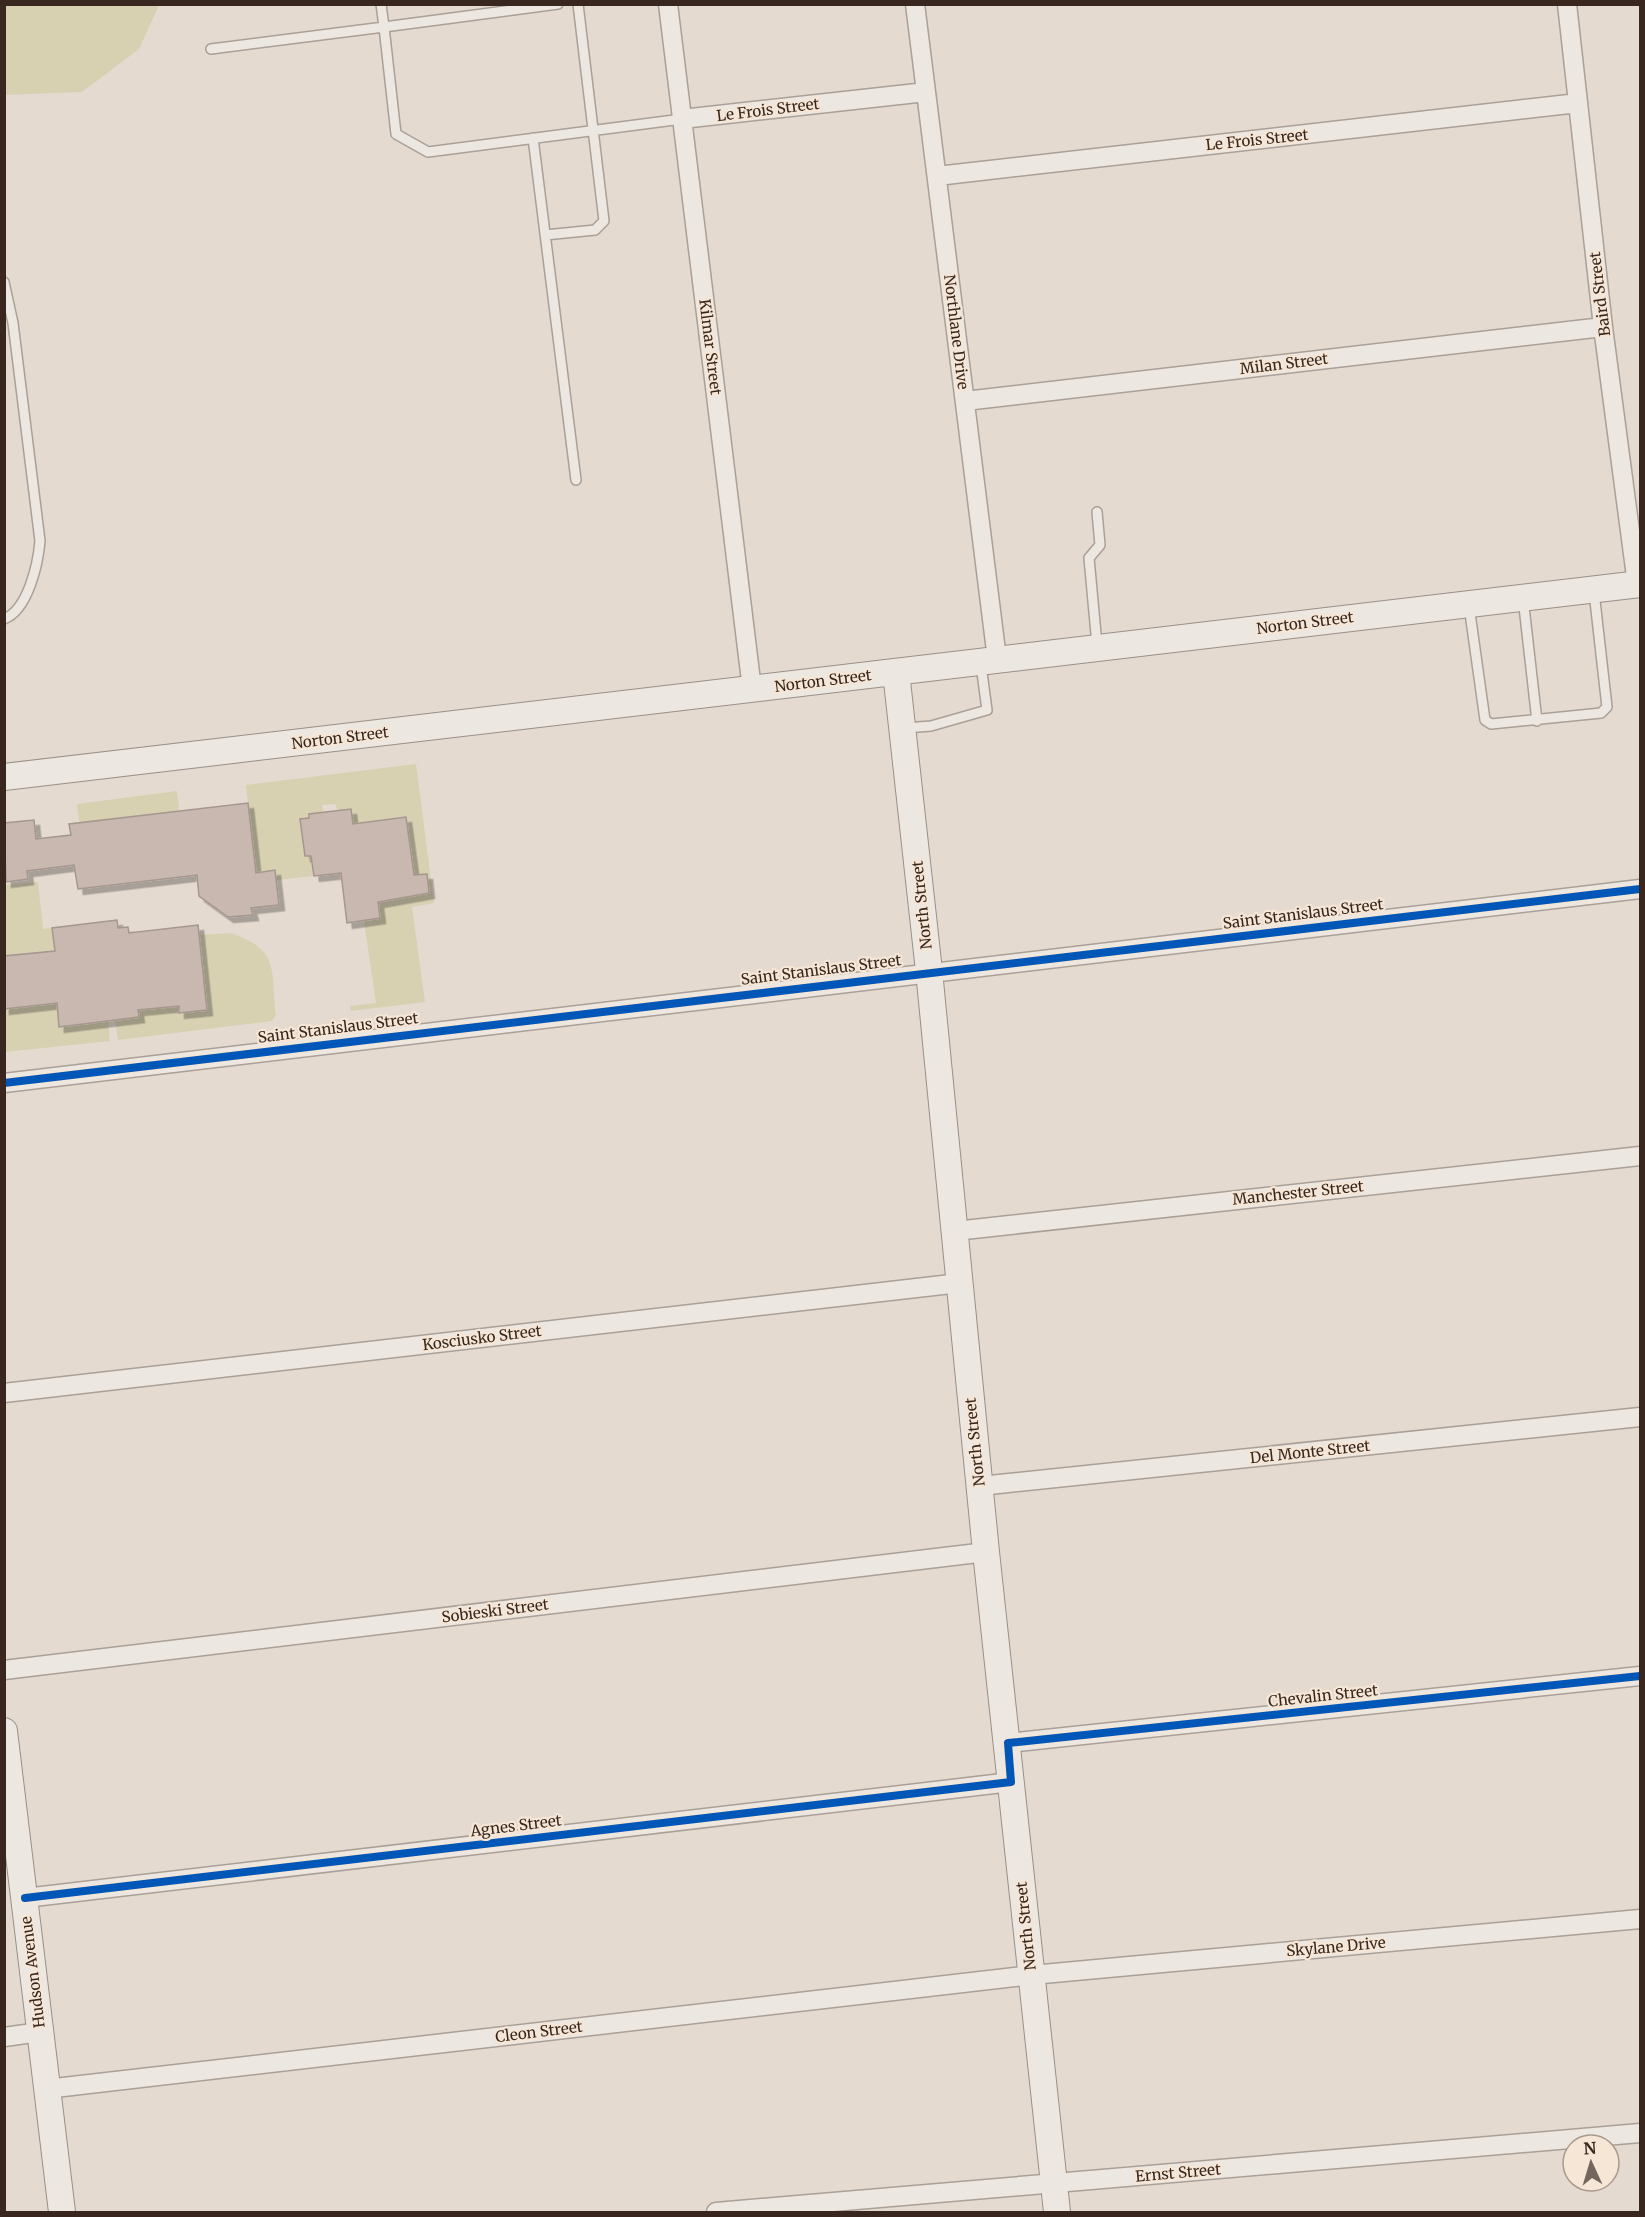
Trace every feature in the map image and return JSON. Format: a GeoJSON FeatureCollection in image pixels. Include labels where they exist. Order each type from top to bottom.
{"type":"FeatureCollection","features":[{"type":"Feature","properties":{"kind":"main road","name":"Norton Street"},"geometry":{"type":"LineString","coordinates":[[4,777],[1639,584]]}},
{"type":"Feature","properties":{"kind":"main road","name":"North Street"},"geometry":{"type":"LineString","coordinates":[[896,672],[929,971],[986,1551],[1057,2212]]}},
{"type":"Feature","properties":{"kind":"main road","name":"Hudson Avenue"},"geometry":{"type":"LineString","coordinates":[[4,1731],[7,1778],[25,1898],[62,2212]]}},
{"type":"Feature","properties":{"kind":"street","name":"Kilmar Street"},"geometry":{"type":"LineString","coordinates":[[668,4],[752,689]]}},
{"type":"Feature","properties":{"kind":"street","name":"Northlane Drive"},"geometry":{"type":"LineString","coordinates":[[915,4],[965,401],[989,660]]}},
{"type":"Feature","properties":{"kind":"street","name":"Baird Street"},"geometry":{"type":"LineString","coordinates":[[1566,4],[1603,327],[1639,584]]}},
{"type":"Feature","properties":{"kind":"street","name":"Le Frois Street"},"geometry":{"type":"LineString","coordinates":[[682,119],[926,92]]}},
{"type":"Feature","properties":{"kind":"street","name":"Le Frois Street"},"geometry":{"type":"LineString","coordinates":[[937,176],[1578,104]]}},
{"type":"Feature","properties":{"kind":"street","name":"Milan Street"},"geometry":{"type":"LineString","coordinates":[[965,401],[1603,327]]}},
{"type":"Feature","properties":{"kind":"street","name":"Saint Stanislaus Street"},"geometry":{"type":"LineString","coordinates":[[4,1083],[929,971],[1641,889]]}},
{"type":"Feature","properties":{"kind":"street","name":"Manchester Street"},"geometry":{"type":"LineString","coordinates":[[955,1231],[1641,1156]]}},
{"type":"Feature","properties":{"kind":"street","name":"Kosciusko Street"},"geometry":{"type":"LineString","coordinates":[[4,1393],[960,1282]]}},
{"type":"Feature","properties":{"kind":"street","name":"Del Monte Street"},"geometry":{"type":"LineString","coordinates":[[980,1486],[1641,1417]]}},
{"type":"Feature","properties":{"kind":"street","name":"Sobieski Street"},"geometry":{"type":"LineString","coordinates":[[4,1670],[986,1551]]}},
{"type":"Feature","properties":{"kind":"street","name":"Chevalin Street"},"geometry":{"type":"LineString","coordinates":[[1008,1743],[1641,1676]]}},
{"type":"Feature","properties":{"kind":"street","name":"Agnes Street"},"geometry":{"type":"LineString","coordinates":[[25,1898],[1011,1782]]}},
{"type":"Feature","properties":{"kind":"street","name":"Skylane Drive"},"geometry":{"type":"LineString","coordinates":[[1032,1975],[1641,1919]]}},
{"type":"Feature","properties":{"kind":"street","name":"Cleon Street"},"geometry":{"type":"LineString","coordinates":[[46,2089],[1032,1975]]}},
{"type":"Feature","properties":{"kind":"street"},"geometry":{"type":"LineString","coordinates":[[4,2037],[40,2032]]}},
{"type":"Feature","properties":{"kind":"street","name":"Ernst Street"},"geometry":{"type":"LineString","coordinates":[[717,2212],[1641,2133]]}},
{"type":"Feature","properties":{"kind":"lane"},"geometry":{"type":"LineString","coordinates":[[381,4],[396,134],[428,152],[682,119]]}},
{"type":"Feature","properties":{"kind":"lane"},"geometry":{"type":"LineString","coordinates":[[211,49],[558,4]]}},
{"type":"Feature","properties":{"kind":"lane"},"geometry":{"type":"LineString","coordinates":[[545,235],[595,230],[604,221],[578,4]]}},
{"type":"Feature","properties":{"kind":"lane"},"geometry":{"type":"LineString","coordinates":[[533,138],[576,480]]}},
{"type":"Feature","properties":{"kind":"lane"},"geometry":{"type":"LineString","coordinates":[[4,282],[13,323],[40,541],[37,570],[20,604],[10,617],[4,619]]}},
{"type":"Feature","properties":{"kind":"lane"},"geometry":{"type":"LineString","coordinates":[[1097,512],[1100,545],[1089,558],[1097,648]]}},
{"type":"Feature","properties":{"kind":"lane"},"geometry":{"type":"LineString","coordinates":[[1468,604],[1485,720],[1491,724],[1537,721],[1602,713],[1607,707],[1593,589]]}},
{"type":"Feature","properties":{"kind":"lane"},"geometry":{"type":"LineString","coordinates":[[1522,597],[1537,721]]}},
{"type":"Feature","properties":{"kind":"lane"},"geometry":{"type":"LineString","coordinates":[[902,728],[931,726],[987,710],[989,660]]}},
{"type":"Feature","properties":{"kind":"shaded area"},"geometry":{"type":"Polygon","coordinates":[[[4,5],[159,5],[139,49],[82,92],[5,95],[4,5]]]}},
{"type":"Feature","properties":{"kind":"shaded area"},"geometry":{"type":"Polygon","coordinates":[[[416,764],[434,903],[412,907],[425,1002],[351,1011],[350,1006],[376,1003],[364,921],[380,918],[378,902],[429,893],[427,874],[414,875],[406,817],[353,826],[337,811],[336,804],[322,805],[323,813],[309,814],[309,818],[300,820],[305,856],[311,856],[314,876],[276,880],[275,871],[256,873],[246,785],[416,764]]]}},
{"type":"Feature","properties":{"kind":"shaded area"},"geometry":{"type":"Polygon","coordinates":[[[177,791],[179,809],[176,812],[83,823],[79,821],[77,804],[177,791]]]}},
{"type":"Feature","properties":{"kind":"shaded area"},"geometry":{"type":"Polygon","coordinates":[[[38,882],[43,929],[52,928],[55,951],[5,956],[4,885],[38,882]]]}},
{"type":"Feature","properties":{"kind":"shaded area"},"geometry":{"type":"Polygon","coordinates":[[[231,933],[247,940],[266,954],[272,973],[276,1015],[272,1021],[118,1040],[115,1020],[139,1017],[137,999],[163,996],[164,1008],[179,1006],[180,1013],[207,1010],[199,935],[231,933]]]}},
{"type":"Feature","properties":{"kind":"shaded area"},"geometry":{"type":"Polygon","coordinates":[[[57,1003],[59,1026],[108,1021],[110,1041],[5,1052],[4,1009],[57,1003]]]}},
{"type":"Feature","properties":{"kind":"building"},"geometry":{"type":"Polygon","coordinates":[[[248,803],[256,873],[275,870],[279,905],[251,908],[253,915],[228,917],[199,896],[197,875],[78,889],[74,865],[27,871],[28,879],[6,882],[4,823],[34,820],[36,839],[71,835],[69,824],[248,803]]]}},
{"type":"Feature","properties":{"kind":"building"},"geometry":{"type":"Polygon","coordinates":[[[351,809],[353,824],[406,817],[414,875],[427,874],[429,893],[378,902],[380,918],[347,923],[341,873],[314,876],[311,856],[305,856],[300,819],[309,818],[309,814],[351,809]]]}},
{"type":"Feature","properties":{"kind":"building"},"geometry":{"type":"Polygon","coordinates":[[[117,920],[118,928],[128,927],[129,933],[198,925],[207,1010],[179,1013],[179,1006],[138,1010],[139,1017],[59,1027],[57,1003],[4,1009],[4,956],[55,951],[52,928],[117,920]]]}},
{"type":"Feature","properties":{"kind":"cycle path"},"geometry":{"type":"LineString","coordinates":[[4,1083],[1640,889]]}},
{"type":"Feature","properties":{"kind":"cycle path"},"geometry":{"type":"LineString","coordinates":[[25,1898],[1011,1782],[1008,1743],[1640,1676]]}}]}
